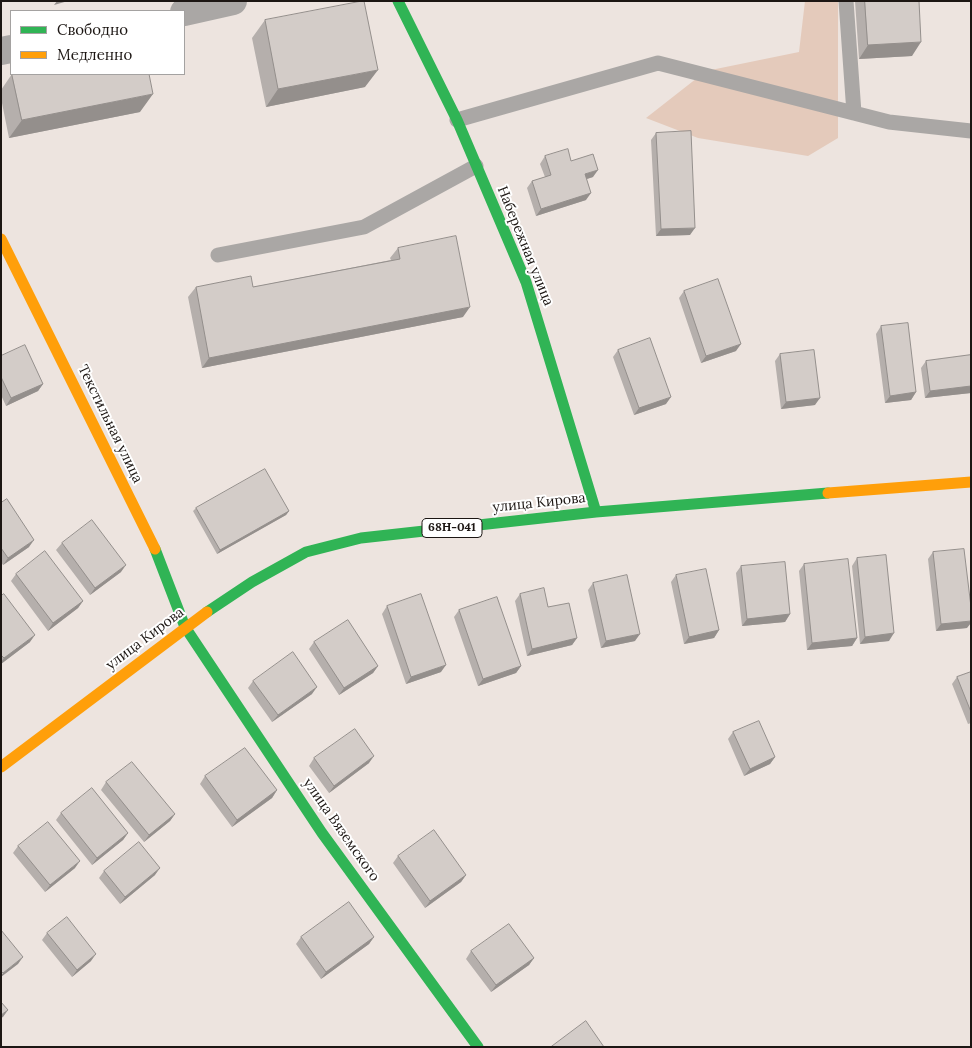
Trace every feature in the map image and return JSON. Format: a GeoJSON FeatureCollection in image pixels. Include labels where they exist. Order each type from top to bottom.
{"type":"FeatureCollection","features":[{"type":"Feature","properties":{"kind":"street"},"geometry":{"type":"LineString","coordinates":[[185,12],[234,1]]}},
{"type":"Feature","properties":{"kind":"street","name":"Набережная улица"},"geometry":{"type":"LineString","coordinates":[[398,1],[457,120],[526,282],[596,512]]}},
{"type":"Feature","properties":{"kind":"street","name":"Текстильная улица"},"geometry":{"type":"LineString","coordinates":[[1,238],[163,565],[185,627]]}},
{"type":"Feature","properties":{"kind":"street","name":"улица Кирова"},"geometry":{"type":"LineString","coordinates":[[1,767],[185,627],[252,582],[306,552],[361,538],[596,512],[971,482]]}},
{"type":"Feature","properties":{"kind":"street","name":"улица Вяземского"},"geometry":{"type":"LineString","coordinates":[[185,627],[322,833],[478,1047]]}},
{"type":"Feature","properties":{"kind":"lane"},"geometry":{"type":"LineString","coordinates":[[846,1],[854,113]]}},
{"type":"Feature","properties":{"kind":"lane"},"geometry":{"type":"LineString","coordinates":[[457,120],[658,63],[889,122],[971,131]]}},
{"type":"Feature","properties":{"kind":"lane"},"geometry":{"type":"LineString","coordinates":[[218,255],[364,227],[476,166]]}},
{"type":"Feature","properties":{"kind":"shaded area"},"geometry":{"type":"Polygon","coordinates":[[[805,1],[838,1],[838,138],[808,156],[698,138],[646,118],[706,71],[799,52],[805,1]]]}},
{"type":"Feature","properties":{"kind":"building"},"geometry":{"type":"Polygon","coordinates":[[[364,1],[378,70],[278,89],[265,20],[364,1]]]}},
{"type":"Feature","properties":{"kind":"building"},"geometry":{"type":"Polygon","coordinates":[[[865,1],[919,1],[921,42],[868,45],[865,1]]]}},
{"type":"Feature","properties":{"kind":"building"},"geometry":{"type":"Polygon","coordinates":[[[12,75],[149,75],[153,94],[22,120],[12,75]]]}},
{"type":"Feature","properties":{"kind":"building"},"geometry":{"type":"Polygon","coordinates":[[[691,131],[695,228],[661,229],[656,133],[691,131]]]}},
{"type":"Feature","properties":{"kind":"building"},"geometry":{"type":"Polygon","coordinates":[[[568,149],[571,161],[593,154],[598,170],[585,174],[591,193],[541,209],[532,181],[551,175],[545,156],[568,149]]]}},
{"type":"Feature","properties":{"kind":"building"},"geometry":{"type":"Polygon","coordinates":[[[456,236],[470,307],[209,358],[196,287],[251,276],[253,287],[400,259],[398,248],[456,236]]]}},
{"type":"Feature","properties":{"kind":"building"},"geometry":{"type":"Polygon","coordinates":[[[718,279],[741,344],[706,356],[684,291],[718,279]]]}},
{"type":"Feature","properties":{"kind":"building"},"geometry":{"type":"Polygon","coordinates":[[[908,323],[916,392],[890,396],[881,326],[908,323]]]}},
{"type":"Feature","properties":{"kind":"building"},"geometry":{"type":"Polygon","coordinates":[[[650,338],[671,397],[639,408],[618,350],[650,338]]]}},
{"type":"Feature","properties":{"kind":"building"},"geometry":{"type":"Polygon","coordinates":[[[25,345],[43,384],[11,398],[1,377],[1,356],[25,345]]]}},
{"type":"Feature","properties":{"kind":"building"},"geometry":{"type":"Polygon","coordinates":[[[814,350],[820,398],[786,402],[780,354],[814,350]]]}},
{"type":"Feature","properties":{"kind":"building"},"geometry":{"type":"Polygon","coordinates":[[[971,355],[971,386],[930,391],[926,361],[971,355]]]}},
{"type":"Feature","properties":{"kind":"building"},"geometry":{"type":"Polygon","coordinates":[[[265,469],[289,511],[220,550],[196,508],[265,469]]]}},
{"type":"Feature","properties":{"kind":"building"},"geometry":{"type":"Polygon","coordinates":[[[7,499],[34,540],[8,558],[1,548],[1,503],[7,499]]]}},
{"type":"Feature","properties":{"kind":"building"},"geometry":{"type":"Polygon","coordinates":[[[92,520],[126,565],[95,588],[62,543],[92,520]]]}},
{"type":"Feature","properties":{"kind":"building"},"geometry":{"type":"Polygon","coordinates":[[[964,549],[971,621],[941,624],[933,552],[964,549]]]}},
{"type":"Feature","properties":{"kind":"building"},"geometry":{"type":"Polygon","coordinates":[[[45,551],[83,601],[53,623],[16,574],[45,551]]]}},
{"type":"Feature","properties":{"kind":"building"},"geometry":{"type":"Polygon","coordinates":[[[886,555],[894,633],[865,637],[857,558],[886,555]]]}},
{"type":"Feature","properties":{"kind":"building"},"geometry":{"type":"Polygon","coordinates":[[[848,559],[857,638],[812,643],[804,564],[848,559]]]}},
{"type":"Feature","properties":{"kind":"building"},"geometry":{"type":"Polygon","coordinates":[[[785,562],[790,614],[747,619],[741,566],[785,562]]]}},
{"type":"Feature","properties":{"kind":"building"},"geometry":{"type":"Polygon","coordinates":[[[706,569],[719,630],[689,637],[676,575],[706,569]]]}},
{"type":"Feature","properties":{"kind":"building"},"geometry":{"type":"Polygon","coordinates":[[[627,575],[640,634],[606,641],[593,583],[627,575]]]}},
{"type":"Feature","properties":{"kind":"building"},"geometry":{"type":"Polygon","coordinates":[[[544,588],[548,607],[569,603],[577,638],[532,649],[520,594],[544,588]]]}},
{"type":"Feature","properties":{"kind":"building"},"geometry":{"type":"Polygon","coordinates":[[[4,594],[35,635],[4,658],[1,655],[1,596],[4,594]]]}},
{"type":"Feature","properties":{"kind":"building"},"geometry":{"type":"Polygon","coordinates":[[[421,594],[446,665],[411,677],[387,606],[421,594]]]}},
{"type":"Feature","properties":{"kind":"building"},"geometry":{"type":"Polygon","coordinates":[[[497,597],[521,666],[483,679],[459,610],[497,597]]]}},
{"type":"Feature","properties":{"kind":"building"},"geometry":{"type":"Polygon","coordinates":[[[348,620],[378,666],[344,688],[314,642],[348,620]]]}},
{"type":"Feature","properties":{"kind":"building"},"geometry":{"type":"Polygon","coordinates":[[[293,652],[317,687],[278,715],[253,681],[293,652]]]}},
{"type":"Feature","properties":{"kind":"building"},"geometry":{"type":"Polygon","coordinates":[[[971,672],[971,712],[957,677],[971,672]]]}},
{"type":"Feature","properties":{"kind":"building"},"geometry":{"type":"Polygon","coordinates":[[[759,721],[775,757],[750,769],[733,732],[759,721]]]}},
{"type":"Feature","properties":{"kind":"building"},"geometry":{"type":"Polygon","coordinates":[[[355,729],[374,756],[334,786],[314,758],[355,729]]]}},
{"type":"Feature","properties":{"kind":"building"},"geometry":{"type":"Polygon","coordinates":[[[245,748],[277,790],[237,820],[205,776],[245,748]]]}},
{"type":"Feature","properties":{"kind":"building"},"geometry":{"type":"Polygon","coordinates":[[[132,762],[175,814],[149,835],[106,782],[132,762]]]}},
{"type":"Feature","properties":{"kind":"building"},"geometry":{"type":"Polygon","coordinates":[[[92,788],[128,833],[97,858],[61,813],[92,788]]]}},
{"type":"Feature","properties":{"kind":"building"},"geometry":{"type":"Polygon","coordinates":[[[48,822],[80,861],[50,885],[18,846],[48,822]]]}},
{"type":"Feature","properties":{"kind":"building"},"geometry":{"type":"Polygon","coordinates":[[[434,830],[466,875],[430,901],[398,856],[434,830]]]}},
{"type":"Feature","properties":{"kind":"building"},"geometry":{"type":"Polygon","coordinates":[[[139,842],[160,868],[125,897],[104,871],[139,842]]]}},
{"type":"Feature","properties":{"kind":"building"},"geometry":{"type":"Polygon","coordinates":[[[349,902],[374,937],[326,972],[301,937],[349,902]]]}},
{"type":"Feature","properties":{"kind":"building"},"geometry":{"type":"Polygon","coordinates":[[[67,917],[96,954],[77,970],[47,933],[67,917]]]}},
{"type":"Feature","properties":{"kind":"building"},"geometry":{"type":"Polygon","coordinates":[[[509,924],[534,958],[496,985],[471,951],[509,924]]]}},
{"type":"Feature","properties":{"kind":"building"},"geometry":{"type":"Polygon","coordinates":[[[1,930],[23,957],[3,973],[1,971],[1,930]]]}},
{"type":"Feature","properties":{"kind":"building"},"geometry":{"type":"Polygon","coordinates":[[[1,1002],[8,1010],[1,1015],[1,1002]]]}},
{"type":"Feature","properties":{"kind":"building"},"geometry":{"type":"Polygon","coordinates":[[[586,1021],[604,1047],[551,1047],[586,1021]]]}},
{"type":"Feature","properties":{"kind":"traffic: fast"},"geometry":{"type":"LineString","coordinates":[[398,1],[457,120],[526,282],[596,512]]}},
{"type":"Feature","properties":{"kind":"traffic: fast"},"geometry":{"type":"LineString","coordinates":[[207,612],[252,582],[306,552],[361,538],[596,512],[828,493]]}},
{"type":"Feature","properties":{"kind":"traffic: fast"},"geometry":{"type":"LineString","coordinates":[[155,549],[185,627],[322,833],[478,1047]]}},
{"type":"Feature","properties":{"kind":"traffic: slow"},"geometry":{"type":"LineString","coordinates":[[1,239],[155,549]]}},
{"type":"Feature","properties":{"kind":"traffic: slow"},"geometry":{"type":"LineString","coordinates":[[828,493],[971,482]]}},
{"type":"Feature","properties":{"kind":"traffic: slow"},"geometry":{"type":"LineString","coordinates":[[1,767],[207,612]]}}]}
